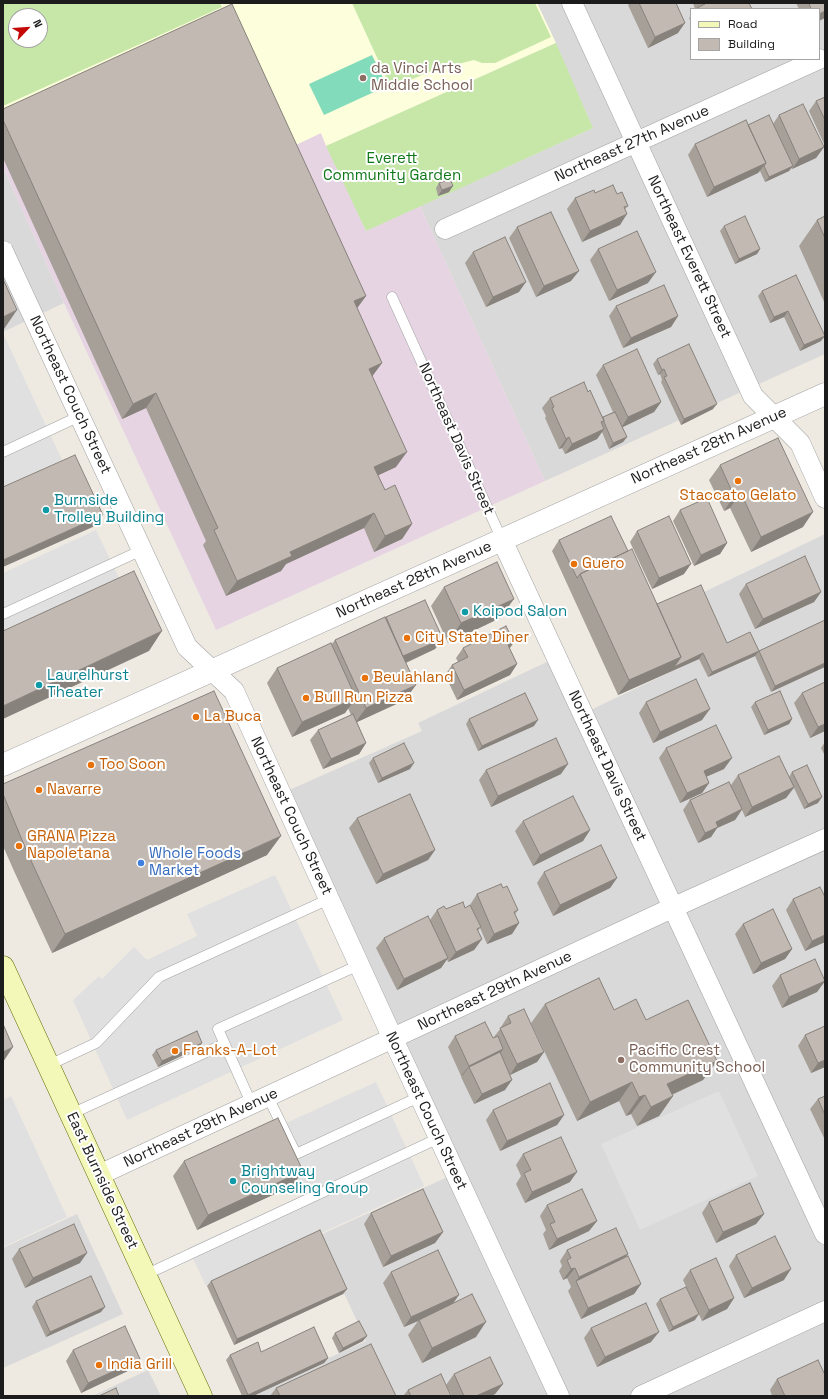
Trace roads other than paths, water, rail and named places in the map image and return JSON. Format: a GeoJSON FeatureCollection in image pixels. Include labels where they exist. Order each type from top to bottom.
{"type":"FeatureCollection","features":[{"type":"Feature","properties":{"kind":"main road","name":"East Burnside Street"},"geometry":{"type":"LineString","coordinates":[[3,967],[201,1396]]}},
{"type":"Feature","properties":{"kind":"street","name":"Northeast Everett Street"},"geometry":{"type":"LineString","coordinates":[[572,3],[753,396],[800,443],[825,498]]}},
{"type":"Feature","properties":{"kind":"street","name":"Northeast 27th Avenue"},"geometry":{"type":"LineString","coordinates":[[445,229],[817,60]]}},
{"type":"Feature","properties":{"kind":"street","name":"Northeast Couch Street"},"geometry":{"type":"LineString","coordinates":[[3,251],[187,647],[234,691],[419,1097],[559,1396]]}},
{"type":"Feature","properties":{"kind":"street","name":"Northeast 28th Avenue"},"geometry":{"type":"LineString","coordinates":[[3,765],[825,394]]}},
{"type":"Feature","properties":{"kind":"street","name":"Northeast Davis Street"},"geometry":{"type":"LineString","coordinates":[[502,540],[825,1234]]}},
{"type":"Feature","properties":{"kind":"street","name":"Northeast 29th Avenue"},"geometry":{"type":"LineString","coordinates":[[99,1175],[672,908],[825,839]]}},
{"type":"Feature","properties":{"kind":"street"},"geometry":{"type":"LineString","coordinates":[[641,1396],[825,1311]]}},
{"type":"Feature","properties":{"kind":"lane","name":"Northeast Davis Street"},"geometry":{"type":"LineString","coordinates":[[392,297],[502,540]]}},
{"type":"Feature","properties":{"kind":"lane"},"geometry":{"type":"LineString","coordinates":[[3,452],[80,416]]}},
{"type":"Feature","properties":{"kind":"lane"},"geometry":{"type":"LineString","coordinates":[[3,614],[142,550]]}},
{"type":"Feature","properties":{"kind":"lane"},"geometry":{"type":"LineString","coordinates":[[49,1065],[96,1043],[159,977],[329,899]]}},
{"type":"Feature","properties":{"kind":"lane"},"geometry":{"type":"LineString","coordinates":[[359,965],[218,1030],[224,1044],[296,1154],[419,1097]]}},
{"type":"Feature","properties":{"kind":"lane"},"geometry":{"type":"LineString","coordinates":[[72,1114],[224,1044]]}},
{"type":"Feature","properties":{"kind":"lane"},"geometry":{"type":"LineString","coordinates":[[145,1275],[438,1138]]}},
{"type":"Feature","properties":{"kind":"place","name":"da Vinci Arts Middle School"},"geometry":{"type":"Point","coordinates":[363,78]}},
{"type":"Feature","properties":{"kind":"place","name":"Staccato Gelato"},"geometry":{"type":"Point","coordinates":[738,481]}},
{"type":"Feature","properties":{"kind":"place","name":"Burnside Trolley Building"},"geometry":{"type":"Point","coordinates":[46,510]}},
{"type":"Feature","properties":{"kind":"place","name":"Guero"},"geometry":{"type":"Point","coordinates":[574,564]}},
{"type":"Feature","properties":{"kind":"place","name":"Koipod Salon"},"geometry":{"type":"Point","coordinates":[465,612]}},
{"type":"Feature","properties":{"kind":"place","name":"City State Diner"},"geometry":{"type":"Point","coordinates":[407,638]}},
{"type":"Feature","properties":{"kind":"place","name":"Beulahland"},"geometry":{"type":"Point","coordinates":[365,678]}},
{"type":"Feature","properties":{"kind":"place","name":"Laurelhurst Theater"},"geometry":{"type":"Point","coordinates":[39,685]}},
{"type":"Feature","properties":{"kind":"place","name":"Bull Run Pizza"},"geometry":{"type":"Point","coordinates":[306,698]}},
{"type":"Feature","properties":{"kind":"place","name":"La Buca"},"geometry":{"type":"Point","coordinates":[196,717]}},
{"type":"Feature","properties":{"kind":"place","name":"Too Soon"},"geometry":{"type":"Point","coordinates":[91,765]}},
{"type":"Feature","properties":{"kind":"place","name":"Navarre"},"geometry":{"type":"Point","coordinates":[39,790]}},
{"type":"Feature","properties":{"kind":"place","name":"GRANA Pizza Napoletana"},"geometry":{"type":"Point","coordinates":[19,846]}},
{"type":"Feature","properties":{"kind":"place","name":"Whole Foods Market"},"geometry":{"type":"Point","coordinates":[141,863]}},
{"type":"Feature","properties":{"kind":"place","name":"Franks-A-Lot"},"geometry":{"type":"Point","coordinates":[175,1051]}},
{"type":"Feature","properties":{"kind":"place","name":"Pacific Crest Community School"},"geometry":{"type":"Point","coordinates":[621,1060]}},
{"type":"Feature","properties":{"kind":"place","name":"Brightway Counseling Group"},"geometry":{"type":"Point","coordinates":[233,1181]}},
{"type":"Feature","properties":{"kind":"place","name":"India Grill"},"geometry":{"type":"Point","coordinates":[99,1365]}},
{"type":"Feature","properties":{"kind":"park label","name":"Everett Community Garden"},"geometry":{"type":"Point","coordinates":[392,168]}}]}
